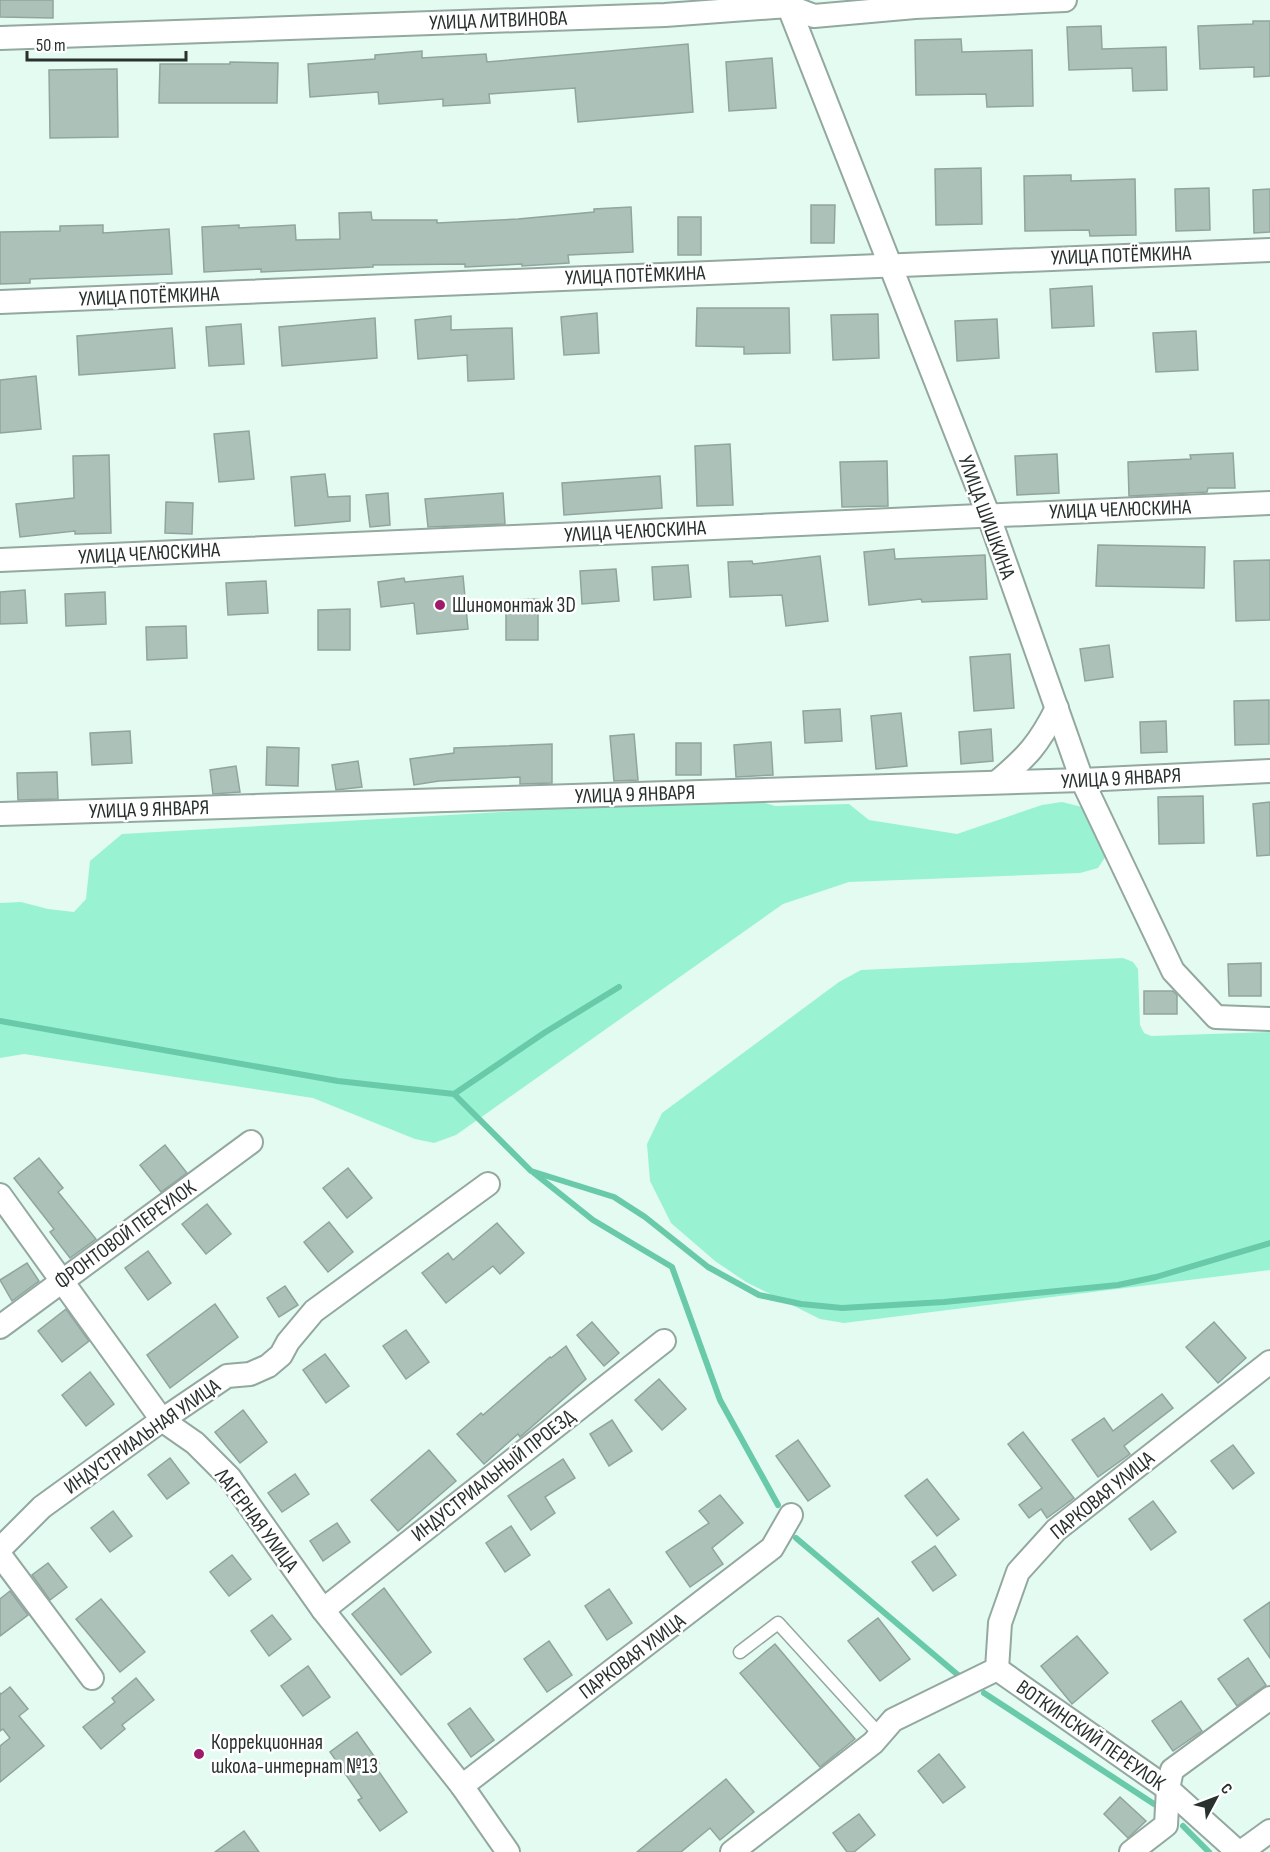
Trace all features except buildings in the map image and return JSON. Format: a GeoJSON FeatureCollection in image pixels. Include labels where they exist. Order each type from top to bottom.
{"type":"FeatureCollection","features":[{"type":"Feature","properties":{"kind":"street","name":"УЛИЦА ЛИТВИНОВА"},"geometry":{"type":"LineString","coordinates":[[0,38],[665,15],[787,3],[814,16],[915,7],[1065,0]]}},
{"type":"Feature","properties":{"kind":"street","name":"УЛИЦА ШИШКИНА"},"geometry":{"type":"LineString","coordinates":[[787,3],[988,514],[1082,780],[1173,971],[1216,1017],[1270,1019]]}},
{"type":"Feature","properties":{"kind":"street","name":"УЛИЦА ПОТЁМКИНА"},"geometry":{"type":"LineString","coordinates":[[0,302],[1270,250]]}},
{"type":"Feature","properties":{"kind":"street","name":"УЛИЦА ЧЕЛЮСКИНА"},"geometry":{"type":"LineString","coordinates":[[0,560],[1270,503]]}},
{"type":"Feature","properties":{"kind":"street"},"geometry":{"type":"LineString","coordinates":[[997,782],[1024,760],[1043,736],[1057,708]]}},
{"type":"Feature","properties":{"kind":"street","name":"УЛИЦА 9 ЯНВАРЯ"},"geometry":{"type":"LineString","coordinates":[[0,814],[1082,780],[1270,771]]}},
{"type":"Feature","properties":{"kind":"street","name":"ФРОНТОВОЙ ПЕРЕУЛОК"},"geometry":{"type":"LineString","coordinates":[[0,1327],[251,1142]]}},
{"type":"Feature","properties":{"kind":"street","name":"ИНДУСТРИАЛЬНАЯ УЛИЦА"},"geometry":{"type":"LineString","coordinates":[[0,1550],[42,1507],[162,1420],[227,1376],[250,1374],[268,1366],[281,1355],[288,1342],[314,1311],[488,1184]]}},
{"type":"Feature","properties":{"kind":"street","name":"ЛАГЕРНАЯ УЛИЦА"},"geometry":{"type":"LineString","coordinates":[[0,1195],[162,1420],[195,1443],[230,1478],[323,1610],[462,1786],[508,1852]]}},
{"type":"Feature","properties":{"kind":"street","name":"ИНДУСТРИАЛЬНЫЙ ПРОЕЗД"},"geometry":{"type":"LineString","coordinates":[[323,1610],[664,1341]]}},
{"type":"Feature","properties":{"kind":"street","name":"ПАРКОВАЯ УЛИЦА"},"geometry":{"type":"LineString","coordinates":[[997,1669],[1000,1623],[1018,1572],[1056,1530],[1270,1362]]}},
{"type":"Feature","properties":{"kind":"street","name":"ПАРКОВАЯ УЛИЦА"},"geometry":{"type":"LineString","coordinates":[[462,1786],[772,1548],[791,1515]]}},
{"type":"Feature","properties":{"kind":"street"},"geometry":{"type":"LineString","coordinates":[[0,1555],[92,1678]]}},
{"type":"Feature","properties":{"kind":"street"},"geometry":{"type":"LineString","coordinates":[[732,1852],[873,1743],[893,1720],[997,1669]]}},
{"type":"Feature","properties":{"kind":"street","name":"ВОТКИНСКИЙ ПЕРЕУЛОК"},"geometry":{"type":"LineString","coordinates":[[997,1669],[1168,1789],[1239,1852]]}},
{"type":"Feature","properties":{"kind":"street"},"geometry":{"type":"LineString","coordinates":[[1131,1852],[1166,1825],[1168,1789],[1172,1770],[1270,1698]]}},
{"type":"Feature","properties":{"kind":"street"},"geometry":{"type":"LineString","coordinates":[[1239,1852],[1270,1831]]}},
{"type":"Feature","properties":{"kind":"lane"},"geometry":{"type":"LineString","coordinates":[[740,1652],[777,1623],[880,1735]]}},
{"type":"Feature","properties":{"kind":"green space"},"geometry":{"type":"Polygon","coordinates":[[[724,799],[756,800],[775,806],[849,804],[869,820],[957,834],[1042,805],[1062,802],[1082,807],[1108,853],[1098,868],[1080,873],[849,882],[783,904],[456,1135],[434,1143],[415,1139],[313,1098],[24,1054],[0,1058],[0,903],[21,902],[48,909],[74,912],[86,899],[90,861],[122,834],[724,799]]]}},
{"type":"Feature","properties":{"kind":"green space"},"geometry":{"type":"Polygon","coordinates":[[[1123,958],[1133,962],[1138,969],[1140,1025],[1144,1033],[1151,1036],[1270,1032],[1270,1270],[844,1323],[820,1319],[746,1282],[715,1261],[671,1223],[650,1181],[647,1144],[662,1113],[839,982],[861,970],[1123,958]]]}},
{"type":"Feature","properties":{"kind":"waterway"},"geometry":{"type":"LineString","coordinates":[[454,1094],[544,1033],[619,987]]}},
{"type":"Feature","properties":{"kind":"waterway"},"geometry":{"type":"LineString","coordinates":[[0,1021],[338,1081],[454,1094],[531,1171],[614,1197],[645,1217],[708,1267],[759,1295],[801,1304],[842,1308],[944,1302],[1118,1285],[1156,1277],[1270,1243]]}},
{"type":"Feature","properties":{"kind":"waterway"},"geometry":{"type":"LineString","coordinates":[[534,1173],[593,1220],[672,1267],[720,1400],[778,1505]]}},
{"type":"Feature","properties":{"kind":"waterway"},"geometry":{"type":"LineString","coordinates":[[796,1538],[958,1675]]}},
{"type":"Feature","properties":{"kind":"waterway"},"geometry":{"type":"LineString","coordinates":[[984,1693],[1154,1804]]}},
{"type":"Feature","properties":{"kind":"waterway"},"geometry":{"type":"LineString","coordinates":[[1183,1826],[1209,1852]]}},
{"type":"Feature","properties":{"kind":"place","name":"Шиномонтаж 3D"},"geometry":{"type":"Point","coordinates":[440,605]}},
{"type":"Feature","properties":{"kind":"place","name":"Коррекционная школа-интернат №13"},"geometry":{"type":"Point","coordinates":[199,1754]}}]}
